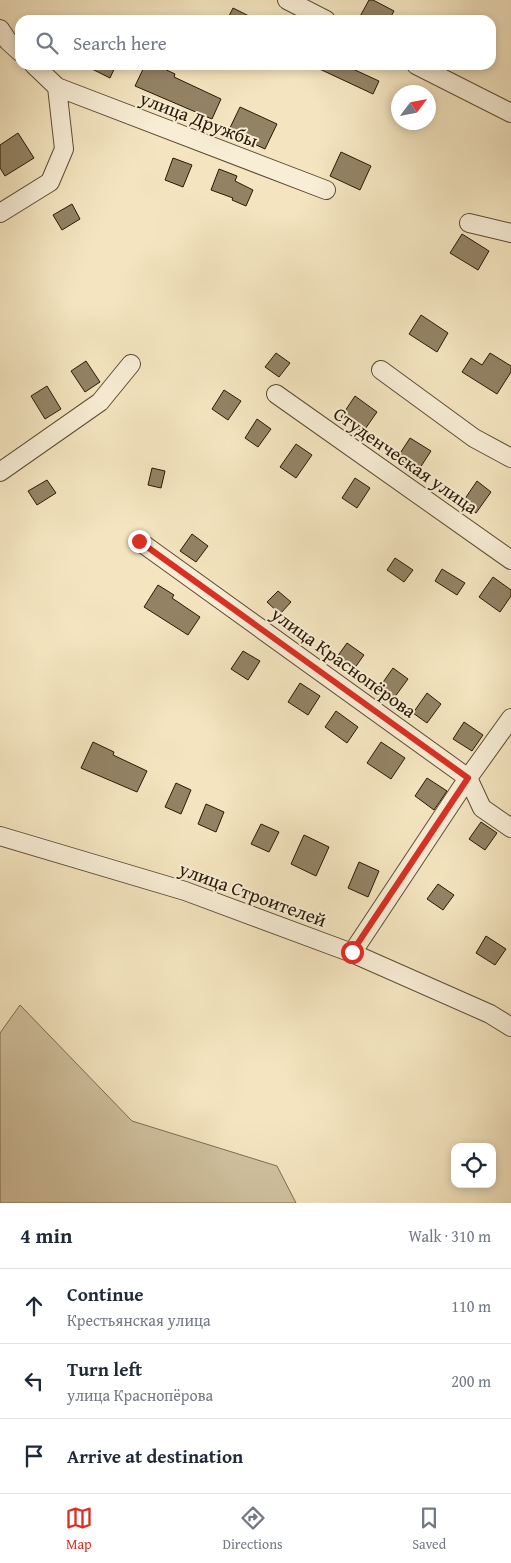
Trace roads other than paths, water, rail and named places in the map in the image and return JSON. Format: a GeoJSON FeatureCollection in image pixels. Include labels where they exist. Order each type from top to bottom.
{"type":"FeatureCollection","features":[{"type":"Feature","properties":{"kind":"street"},"geometry":{"type":"LineString","coordinates":[[286,0],[316,15]]}},
{"type":"Feature","properties":{"kind":"street"},"geometry":{"type":"LineString","coordinates":[[0,29],[15,47]]}},
{"type":"Feature","properties":{"kind":"street","name":"улица Дружбы"},"geometry":{"type":"LineString","coordinates":[[39,70],[57,87],[326,190]]}},
{"type":"Feature","properties":{"kind":"street"},"geometry":{"type":"LineString","coordinates":[[426,70],[511,113]]}},
{"type":"Feature","properties":{"kind":"street"},"geometry":{"type":"LineString","coordinates":[[0,213],[50,182],[64,149],[57,87]]}},
{"type":"Feature","properties":{"kind":"street"},"geometry":{"type":"LineString","coordinates":[[469,223],[511,233]]}},
{"type":"Feature","properties":{"kind":"street"},"geometry":{"type":"LineString","coordinates":[[0,472],[100,402],[131,364]]}},
{"type":"Feature","properties":{"kind":"street"},"geometry":{"type":"LineString","coordinates":[[381,370],[474,438],[511,458]]}},
{"type":"Feature","properties":{"kind":"street","name":"Студенческая улица"},"geometry":{"type":"LineString","coordinates":[[276,394],[511,560]]}},
{"type":"Feature","properties":{"kind":"street","name":"улица Краснопёрова"},"geometry":{"type":"LineString","coordinates":[[139,541],[468,778],[482,808],[511,828]]}},
{"type":"Feature","properties":{"kind":"street"},"geometry":{"type":"LineString","coordinates":[[352,952],[468,778],[511,718]]}},
{"type":"Feature","properties":{"kind":"street","name":"улица Строителей"},"geometry":{"type":"LineString","coordinates":[[0,836],[186,891],[352,952],[490,1014],[511,1027]]}}]}
